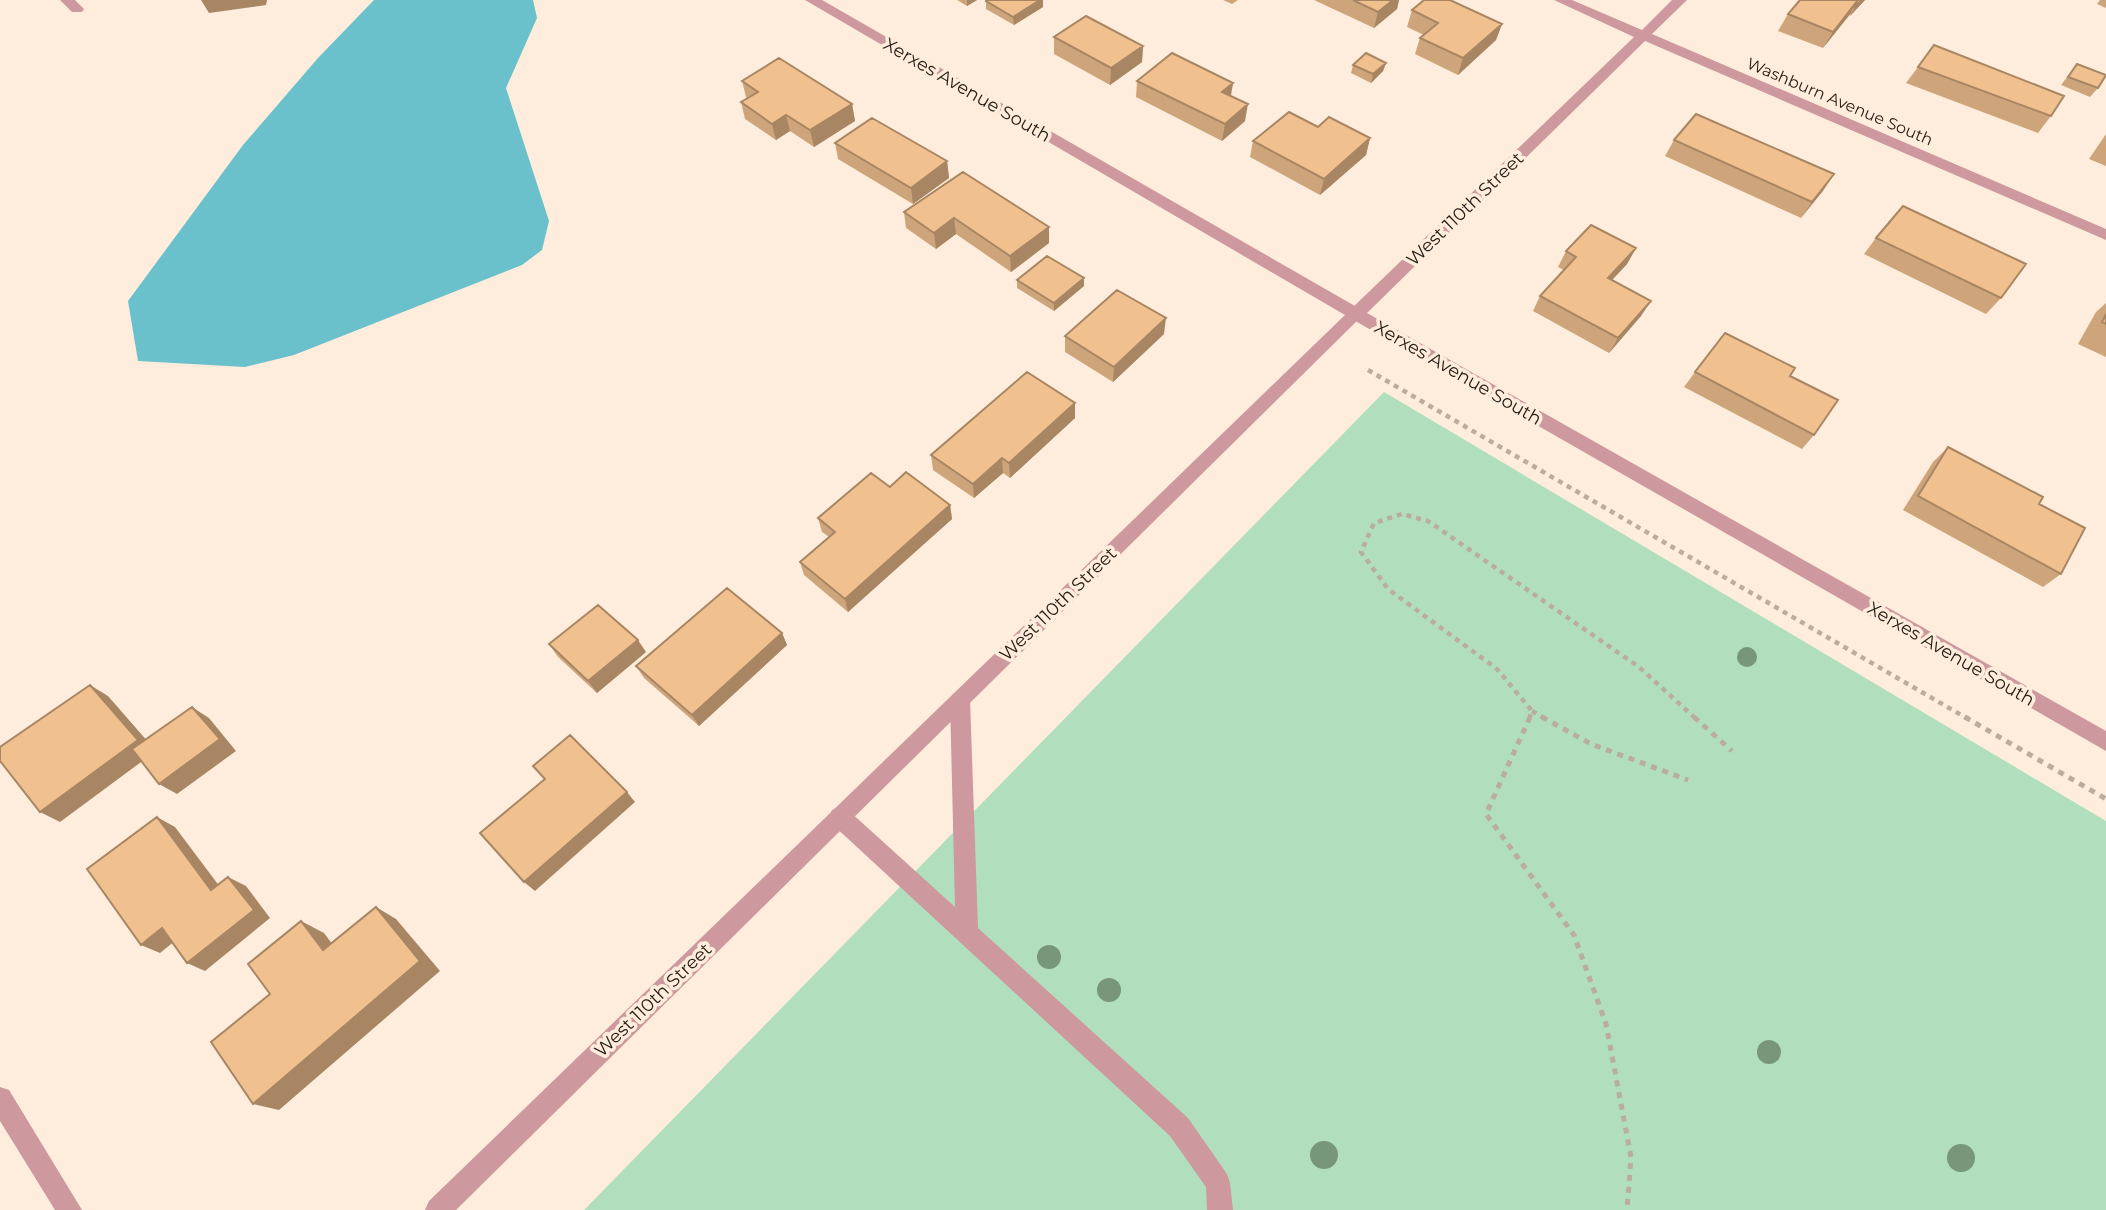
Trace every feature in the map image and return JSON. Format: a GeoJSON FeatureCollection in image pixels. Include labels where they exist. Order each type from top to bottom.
{"type":"FeatureCollection","features":[{"type":"Feature","properties":{"kind":"street","name":"Xerxes Avenue South"},"geometry":{"type":"LineString","coordinates":[[812,0],[2106,742]]}},
{"type":"Feature","properties":{"kind":"street","name":"Washburn Avenue South"},"geometry":{"type":"LineString","coordinates":[[1561,0],[2106,235]]}},
{"type":"Feature","properties":{"kind":"street","name":"West 110th Street"},"geometry":{"type":"LineString","coordinates":[[438,1210],[1680,0]]}},
{"type":"Feature","properties":{"kind":"street"},"geometry":{"type":"LineString","coordinates":[[960,700],[967,933]]}},
{"type":"Feature","properties":{"kind":"street"},"geometry":{"type":"LineString","coordinates":[[840,817],[1179,1127],[1218,1183],[1220,1210]]}},
{"type":"Feature","properties":{"kind":"street"},"geometry":{"type":"LineString","coordinates":[[0,1099],[69,1210]]}},
{"type":"Feature","properties":{"kind":"path"},"geometry":{"type":"LineString","coordinates":[[1368,370],[2106,799]]}},
{"type":"Feature","properties":{"kind":"path"},"geometry":{"type":"LineString","coordinates":[[1688,780],[1591,744],[1532,711],[1497,669],[1388,589],[1361,552],[1374,523],[1402,514],[1428,521],[1639,667],[1732,751]]}},
{"type":"Feature","properties":{"kind":"path"},"geometry":{"type":"LineString","coordinates":[[1532,711],[1525,730],[1495,784],[1486,814],[1574,935],[1606,1024],[1631,1157],[1627,1210]]}},
{"type":"Feature","properties":{"kind":"green space"},"geometry":{"type":"Polygon","coordinates":[[[1384,392],[2106,821],[2106,1210],[584,1210],[1384,392]]]}},
{"type":"Feature","properties":{"kind":"water"},"geometry":{"type":"Polygon","coordinates":[[[374,0],[533,0],[537,18],[506,88],[549,221],[542,250],[522,265],[294,355],[245,367],[138,361],[128,301],[243,145],[318,58],[374,0]]]}},
{"type":"Feature","properties":{"kind":"building"},"geometry":{"type":"Polygon","coordinates":[[[987,0],[1040,0],[1013,17],[987,0]]]}},
{"type":"Feature","properties":{"kind":"building"},"geometry":{"type":"Polygon","coordinates":[[[1353,0],[1393,0],[1378,12],[1353,0]]]}},
{"type":"Feature","properties":{"kind":"building"},"geometry":{"type":"Polygon","coordinates":[[[1424,0],[1450,0],[1502,24],[1463,58],[1420,38],[1438,23],[1412,10],[1424,0]]]}},
{"type":"Feature","properties":{"kind":"building"},"geometry":{"type":"Polygon","coordinates":[[[1800,0],[1858,0],[1833,32],[1788,14],[1800,0]]]}},
{"type":"Feature","properties":{"kind":"building"},"geometry":{"type":"Polygon","coordinates":[[[1086,16],[1143,46],[1111,68],[1054,37],[1086,16]]]}},
{"type":"Feature","properties":{"kind":"building"},"geometry":{"type":"Polygon","coordinates":[[[1934,45],[2064,96],[2051,116],[1918,67],[1934,45]]]}},
{"type":"Feature","properties":{"kind":"building"},"geometry":{"type":"Polygon","coordinates":[[[1172,53],[1233,83],[1222,92],[1248,104],[1225,124],[1137,81],[1172,53]]]}},
{"type":"Feature","properties":{"kind":"building"},"geometry":{"type":"Polygon","coordinates":[[[1366,53],[1386,63],[1373,74],[1353,65],[1366,53]]]}},
{"type":"Feature","properties":{"kind":"building"},"geometry":{"type":"Polygon","coordinates":[[[779,58],[852,104],[810,130],[786,115],[772,124],[741,102],[758,92],[742,81],[779,58]]]}},
{"type":"Feature","properties":{"kind":"building"},"geometry":{"type":"Polygon","coordinates":[[[2077,64],[2106,75],[2098,88],[2068,77],[2077,64]]]}},
{"type":"Feature","properties":{"kind":"building"},"geometry":{"type":"Polygon","coordinates":[[[1289,112],[1318,127],[1329,117],[1370,138],[1324,179],[1253,141],[1289,112]]]}},
{"type":"Feature","properties":{"kind":"building"},"geometry":{"type":"Polygon","coordinates":[[[1696,114],[1834,174],[1812,202],[1674,140],[1696,114]]]}},
{"type":"Feature","properties":{"kind":"building"},"geometry":{"type":"Polygon","coordinates":[[[872,118],[947,161],[911,188],[835,143],[872,118]]]}},
{"type":"Feature","properties":{"kind":"building"},"geometry":{"type":"Polygon","coordinates":[[[963,172],[1049,227],[1010,256],[954,218],[934,233],[904,212],[963,172]]]}},
{"type":"Feature","properties":{"kind":"building"},"geometry":{"type":"Polygon","coordinates":[[[1903,206],[2026,264],[2001,298],[1876,238],[1903,206]]]}},
{"type":"Feature","properties":{"kind":"building"},"geometry":{"type":"Polygon","coordinates":[[[1591,225],[1636,248],[1608,278],[1651,301],[1618,338],[1540,296],[1576,257],[1566,251],[1591,225]]]}},
{"type":"Feature","properties":{"kind":"building"},"geometry":{"type":"Polygon","coordinates":[[[1047,256],[1084,278],[1054,303],[1017,280],[1047,256]]]}},
{"type":"Feature","properties":{"kind":"building"},"geometry":{"type":"Polygon","coordinates":[[[1117,290],[1166,318],[1114,367],[1065,336],[1117,290]]]}},
{"type":"Feature","properties":{"kind":"building"},"geometry":{"type":"Polygon","coordinates":[[[1725,333],[1795,368],[1790,376],[1838,400],[1814,435],[1695,372],[1725,333]]]}},
{"type":"Feature","properties":{"kind":"building"},"geometry":{"type":"Polygon","coordinates":[[[1027,372],[1075,403],[1009,463],[1002,458],[973,484],[931,455],[1027,372]]]}},
{"type":"Feature","properties":{"kind":"building"},"geometry":{"type":"Polygon","coordinates":[[[1948,447],[2043,497],[2039,504],[2085,528],[2061,574],[1918,496],[1948,447]]]}},
{"type":"Feature","properties":{"kind":"building"},"geometry":{"type":"Polygon","coordinates":[[[906,472],[950,505],[845,599],[800,562],[835,532],[818,518],[871,473],[890,487],[906,472]]]}},
{"type":"Feature","properties":{"kind":"building"},"geometry":{"type":"Polygon","coordinates":[[[727,588],[782,633],[692,715],[636,666],[727,588]]]}},
{"type":"Feature","properties":{"kind":"building"},"geometry":{"type":"Polygon","coordinates":[[[598,605],[638,640],[588,681],[549,644],[598,605]]]}},
{"type":"Feature","properties":{"kind":"building"},"geometry":{"type":"Polygon","coordinates":[[[90,685],[138,740],[40,812],[0,761],[0,747],[90,685]]]}},
{"type":"Feature","properties":{"kind":"building"},"geometry":{"type":"Polygon","coordinates":[[[192,707],[220,739],[159,784],[132,749],[192,707]]]}},
{"type":"Feature","properties":{"kind":"building"},"geometry":{"type":"Polygon","coordinates":[[[570,735],[627,792],[524,882],[480,833],[545,779],[533,766],[570,735]]]}},
{"type":"Feature","properties":{"kind":"building"},"geometry":{"type":"Polygon","coordinates":[[[157,817],[211,890],[228,877],[254,910],[187,963],[162,928],[141,945],[87,869],[157,817]]]}},
{"type":"Feature","properties":{"kind":"building"},"geometry":{"type":"Polygon","coordinates":[[[376,907],[420,961],[253,1104],[211,1042],[270,994],[248,964],[301,921],[323,950],[376,907]]]}}]}
